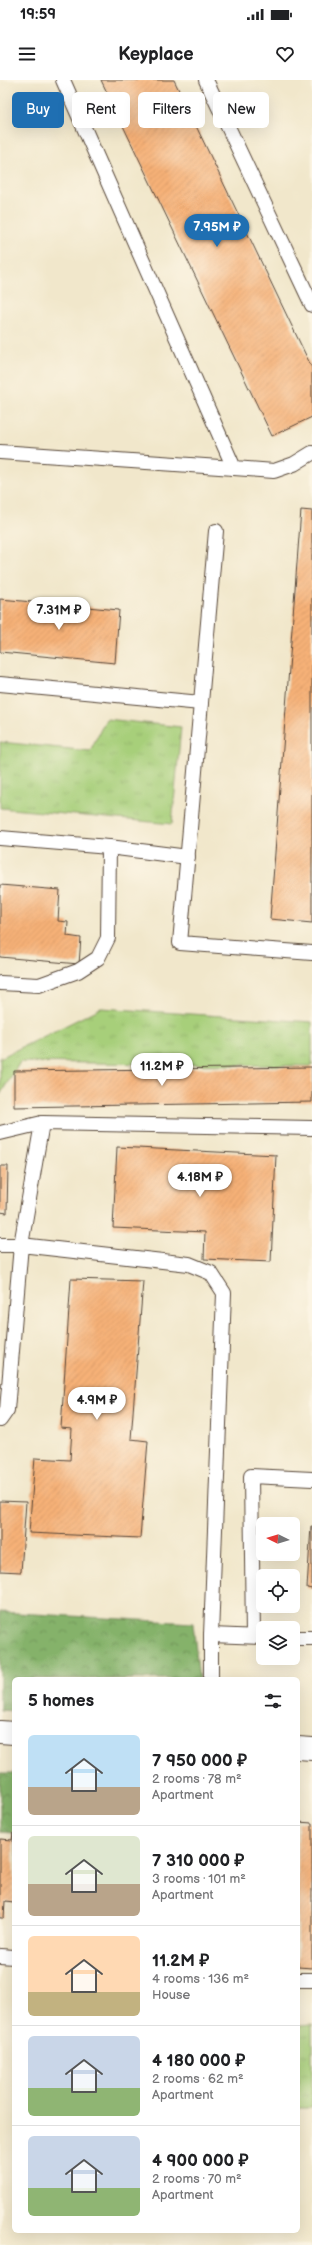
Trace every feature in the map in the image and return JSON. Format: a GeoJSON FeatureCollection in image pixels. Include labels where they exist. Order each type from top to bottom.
{"type":"FeatureCollection","features":[{"type":"Feature","properties":{"kind":"main road"},"geometry":{"type":"LineString","coordinates":[[0,1732],[12,1733]]}},
{"type":"Feature","properties":{"kind":"main road"},"geometry":{"type":"LineString","coordinates":[[300,1748],[312,1749]]}},
{"type":"Feature","properties":{"kind":"lane"},"geometry":{"type":"LineString","coordinates":[[64,80],[234,468]]}},
{"type":"Feature","properties":{"kind":"lane"},"geometry":{"type":"LineString","coordinates":[[206,80],[312,305]]}},
{"type":"Feature","properties":{"kind":"lane"},"geometry":{"type":"LineString","coordinates":[[0,452],[274,471],[294,464],[312,453]]}},
{"type":"Feature","properties":{"kind":"lane"},"geometry":{"type":"LineString","coordinates":[[216,531],[180,943],[312,953]]}},
{"type":"Feature","properties":{"kind":"lane"},"geometry":{"type":"LineString","coordinates":[[0,684],[201,703]]}},
{"type":"Feature","properties":{"kind":"lane"},"geometry":{"type":"LineString","coordinates":[[0,838],[110,847],[188,857]]}},
{"type":"Feature","properties":{"kind":"lane"},"geometry":{"type":"LineString","coordinates":[[0,983],[40,986],[78,971],[98,958],[108,938],[110,847]]}},
{"type":"Feature","properties":{"kind":"lane"},"geometry":{"type":"LineString","coordinates":[[0,1133],[42,1123],[312,1128]]}},
{"type":"Feature","properties":{"kind":"lane"},"geometry":{"type":"LineString","coordinates":[[0,1420],[7,1410],[21,1245],[42,1123]]}},
{"type":"Feature","properties":{"kind":"lane"},"geometry":{"type":"LineString","coordinates":[[0,1245],[21,1245],[189,1264],[211,1273],[224,1293],[211,1635],[211,1677]]}},
{"type":"Feature","properties":{"kind":"lane"},"geometry":{"type":"LineString","coordinates":[[257,1621],[251,1476],[312,1479]]}},
{"type":"Feature","properties":{"kind":"lane"},"geometry":{"type":"LineString","coordinates":[[211,1635],[256,1636]]}},
{"type":"Feature","properties":{"kind":"lane"},"geometry":{"type":"LineString","coordinates":[[300,1638],[312,1638]]}},
{"type":"Feature","properties":{"kind":"lane"},"geometry":{"type":"LineString","coordinates":[[0,1956],[12,1957]]}},
{"type":"Feature","properties":{"kind":"lane"},"geometry":{"type":"LineString","coordinates":[[300,1980],[312,1980]]}},
{"type":"Feature","properties":{"kind":"green space"},"geometry":{"type":"Polygon","coordinates":[[[106,719],[181,727],[172,824],[0,808],[0,742],[90,751],[106,719]]]}},
{"type":"Feature","properties":{"kind":"green space"},"geometry":{"type":"Polygon","coordinates":[[[101,1008],[312,1022],[312,1066],[20,1062],[0,1095],[0,1058],[101,1008]]]}},
{"type":"Feature","properties":{"kind":"green space"},"geometry":{"type":"Polygon","coordinates":[[[0,1612],[193,1623],[199,1677],[12,1677],[12,1711],[0,1710],[0,1612]]]}},
{"type":"Feature","properties":{"kind":"green space"},"geometry":{"type":"Polygon","coordinates":[[[0,1773],[12,1773],[12,1833],[0,1832],[0,1773]]]}},
{"type":"Feature","properties":{"kind":"green space"},"geometry":{"type":"Polygon","coordinates":[[[312,2025],[312,2108],[300,2108],[300,2026],[312,2025]]]}},
{"type":"Feature","properties":{"kind":"building"},"geometry":{"type":"Polygon","coordinates":[[[101,80],[174,80],[180,92],[138,92],[138,128],[197,128],[312,368],[312,417],[272,436],[124,128],[130,128],[130,92],[107,92],[101,80]]]}},
{"type":"Feature","properties":{"kind":"building"},"geometry":{"type":"Polygon","coordinates":[[[301,510],[312,511],[312,923],[270,919],[301,510]]]}},
{"type":"Feature","properties":{"kind":"building"},"geometry":{"type":"Polygon","coordinates":[[[0,599],[119,610],[115,663],[0,652],[0,599]]]}},
{"type":"Feature","properties":{"kind":"building"},"geometry":{"type":"Polygon","coordinates":[[[0,885],[60,890],[58,921],[68,922],[67,936],[81,938],[79,964],[0,957],[0,885]]]}},
{"type":"Feature","properties":{"kind":"building"},"geometry":{"type":"Polygon","coordinates":[[[312,1067],[312,1102],[14,1107],[14,1071],[312,1067]]]}},
{"type":"Feature","properties":{"kind":"building"},"geometry":{"type":"Polygon","coordinates":[[[117,1147],[276,1155],[271,1262],[204,1259],[205,1232],[113,1228],[117,1147]]]}},
{"type":"Feature","properties":{"kind":"building"},"geometry":{"type":"Polygon","coordinates":[[[0,1166],[8,1166],[7,1213],[0,1212],[0,1166]]]}},
{"type":"Feature","properties":{"kind":"building"},"geometry":{"type":"Polygon","coordinates":[[[71,1279],[143,1281],[131,1439],[148,1441],[140,1538],[29,1533],[35,1458],[70,1460],[72,1429],[61,1428],[71,1279]]]}},
{"type":"Feature","properties":{"kind":"building"},"geometry":{"type":"Polygon","coordinates":[[[0,1501],[26,1502],[21,1572],[0,1571],[0,1501]]]}},
{"type":"Feature","properties":{"kind":"building"},"geometry":{"type":"Polygon","coordinates":[[[312,1526],[312,1589],[307,1588],[312,1526]]]}},
{"type":"Feature","properties":{"kind":"building"},"geometry":{"type":"Polygon","coordinates":[[[300,1822],[312,1823],[312,1968],[300,1967],[300,1822]]]}},
{"type":"Feature","properties":{"kind":"building"},"geometry":{"type":"Polygon","coordinates":[[[0,1839],[12,1840],[12,1902],[5,1901],[4,1918],[0,1918],[0,1839]]]}}]}
